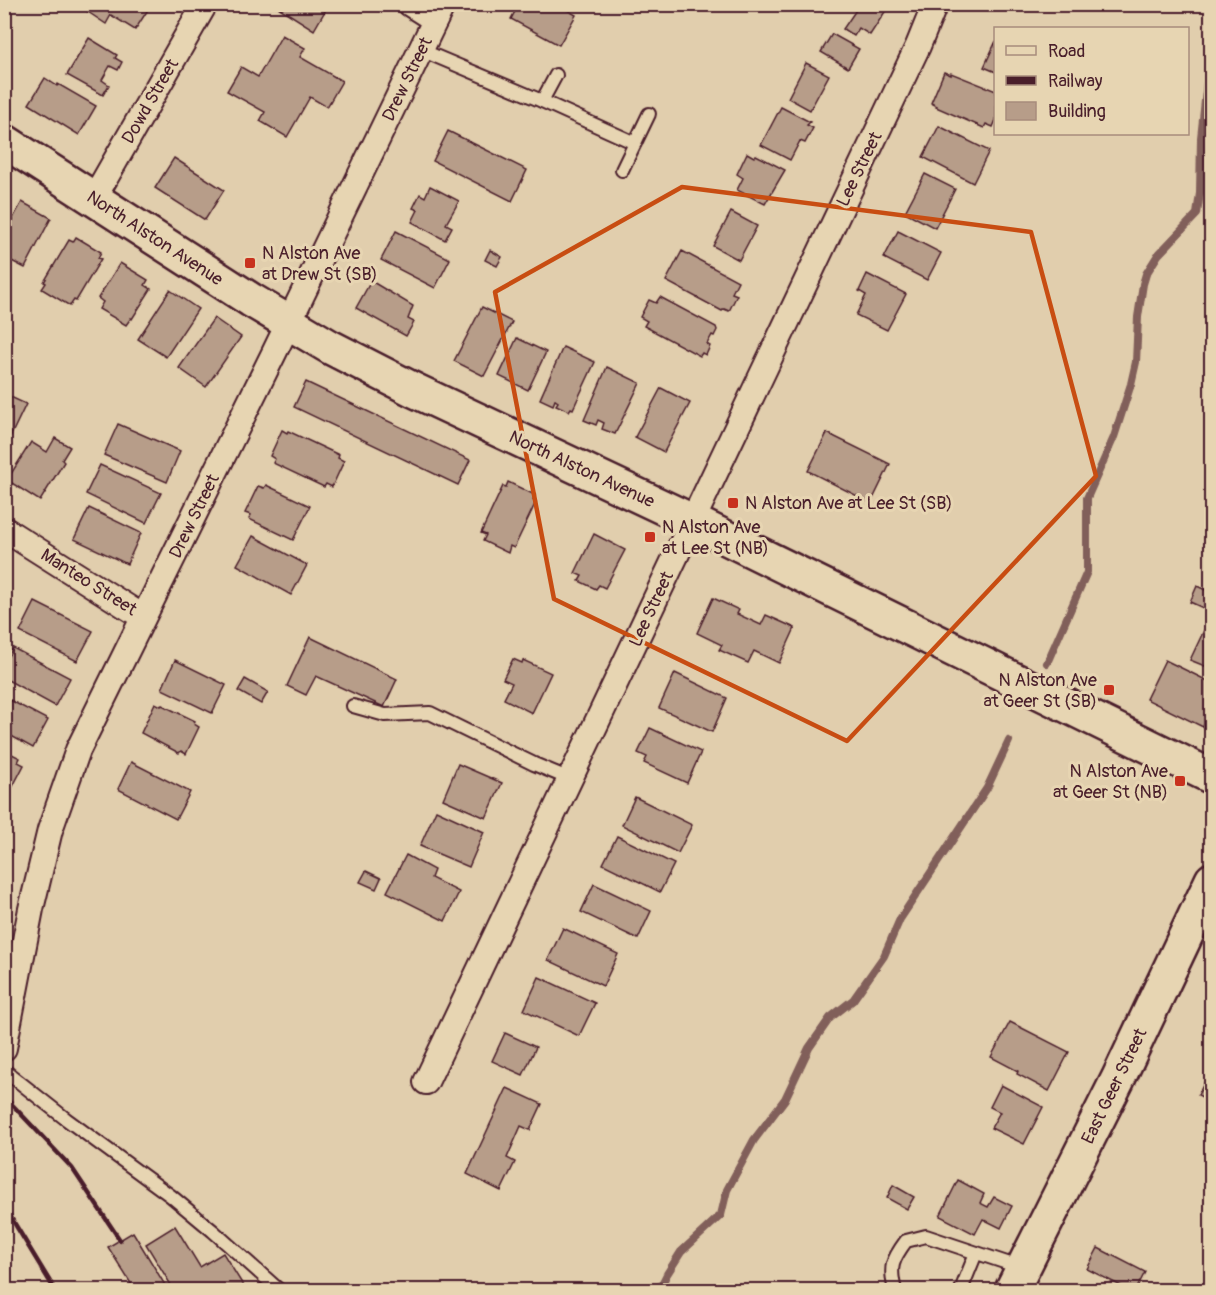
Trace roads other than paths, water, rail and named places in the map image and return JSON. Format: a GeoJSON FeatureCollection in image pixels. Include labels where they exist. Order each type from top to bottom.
{"type":"FeatureCollection","features":[{"type":"Feature","properties":{"kind":"main road","name":"North Alston Avenue"},"geometry":{"type":"LineString","coordinates":[[4,141],[330,348],[692,521],[1212,777]]}},
{"type":"Feature","properties":{"kind":"main road","name":"East Geer Street"},"geometry":{"type":"LineString","coordinates":[[1017,1279],[1118,1078],[1212,880]]}},
{"type":"Feature","properties":{"kind":"street","name":"Dowd Street"},"geometry":{"type":"LineString","coordinates":[[94,198],[205,4]]}},
{"type":"Feature","properties":{"kind":"street"},"geometry":{"type":"LineString","coordinates":[[410,4],[439,12]]}},
{"type":"Feature","properties":{"kind":"street","name":"Lee Street"},"geometry":{"type":"LineString","coordinates":[[426,1082],[913,56],[935,4]]}},
{"type":"Feature","properties":{"kind":"street","name":"Drew Street"},"geometry":{"type":"LineString","coordinates":[[4,1048],[31,909],[50,830],[78,750],[289,323],[439,12]]}},
{"type":"Feature","properties":{"kind":"street","name":"Manteo Street"},"geometry":{"type":"LineString","coordinates":[[4,528],[143,617]]}},
{"type":"Feature","properties":{"kind":"lane"},"geometry":{"type":"LineString","coordinates":[[421,50],[635,143]]}},
{"type":"Feature","properties":{"kind":"lane"},"geometry":{"type":"LineString","coordinates":[[542,101],[556,75]]}},
{"type":"Feature","properties":{"kind":"lane"},"geometry":{"type":"LineString","coordinates":[[622,170],[649,114]]}},
{"type":"Feature","properties":{"kind":"lane"},"geometry":{"type":"LineString","coordinates":[[353,706],[385,716],[430,713],[570,779]]}},
{"type":"Feature","properties":{"kind":"lane"},"geometry":{"type":"LineString","coordinates":[[4,1070],[171,1196],[279,1290]]}},
{"type":"Feature","properties":{"kind":"lane"},"geometry":{"type":"LineString","coordinates":[[895,1290],[890,1273],[894,1256],[906,1241],[926,1236],[976,1253],[1017,1279]]}},
{"type":"Feature","properties":{"kind":"lane"},"geometry":{"type":"LineString","coordinates":[[961,1290],[976,1253]]}},
{"type":"Feature","properties":{"kind":"waterway"},"geometry":{"type":"LineString","coordinates":[[1047,663],[1087,572],[1087,498],[1114,437],[1131,384],[1136,362],[1138,317],[1146,274],[1158,255],[1197,214],[1200,193],[1201,138],[1207,82],[1212,67]]}},
{"type":"Feature","properties":{"kind":"waterway"},"geometry":{"type":"LineString","coordinates":[[659,1290],[681,1252],[721,1215],[727,1190],[754,1140],[785,1099],[809,1048],[830,1018],[853,1000],[884,956],[900,919],[987,788],[1009,741]]}},
{"type":"Feature","properties":{"kind":"railway"},"geometry":{"type":"LineString","coordinates":[[4,1096],[72,1168],[120,1240]]}},
{"type":"Feature","properties":{"kind":"railway"},"geometry":{"type":"LineString","coordinates":[[4,1206],[55,1290]]}},
{"type":"Feature","properties":{"kind":"place","name":"N Alston Ave at Drew St (SB)"},"geometry":{"type":"Point","coordinates":[250,263]}},
{"type":"Feature","properties":{"kind":"place","name":"N Alston Ave at Lee St (SB)"},"geometry":{"type":"Point","coordinates":[733,503]}},
{"type":"Feature","properties":{"kind":"place","name":"N Alston Ave at Lee St (NB)"},"geometry":{"type":"Point","coordinates":[650,537]}},
{"type":"Feature","properties":{"kind":"place","name":"N Alston Ave at Geer St (SB)"},"geometry":{"type":"Point","coordinates":[1109,690]}},
{"type":"Feature","properties":{"kind":"place","name":"N Alston Ave at Geer St (NB)"},"geometry":{"type":"Point","coordinates":[1180,781]}}]}
